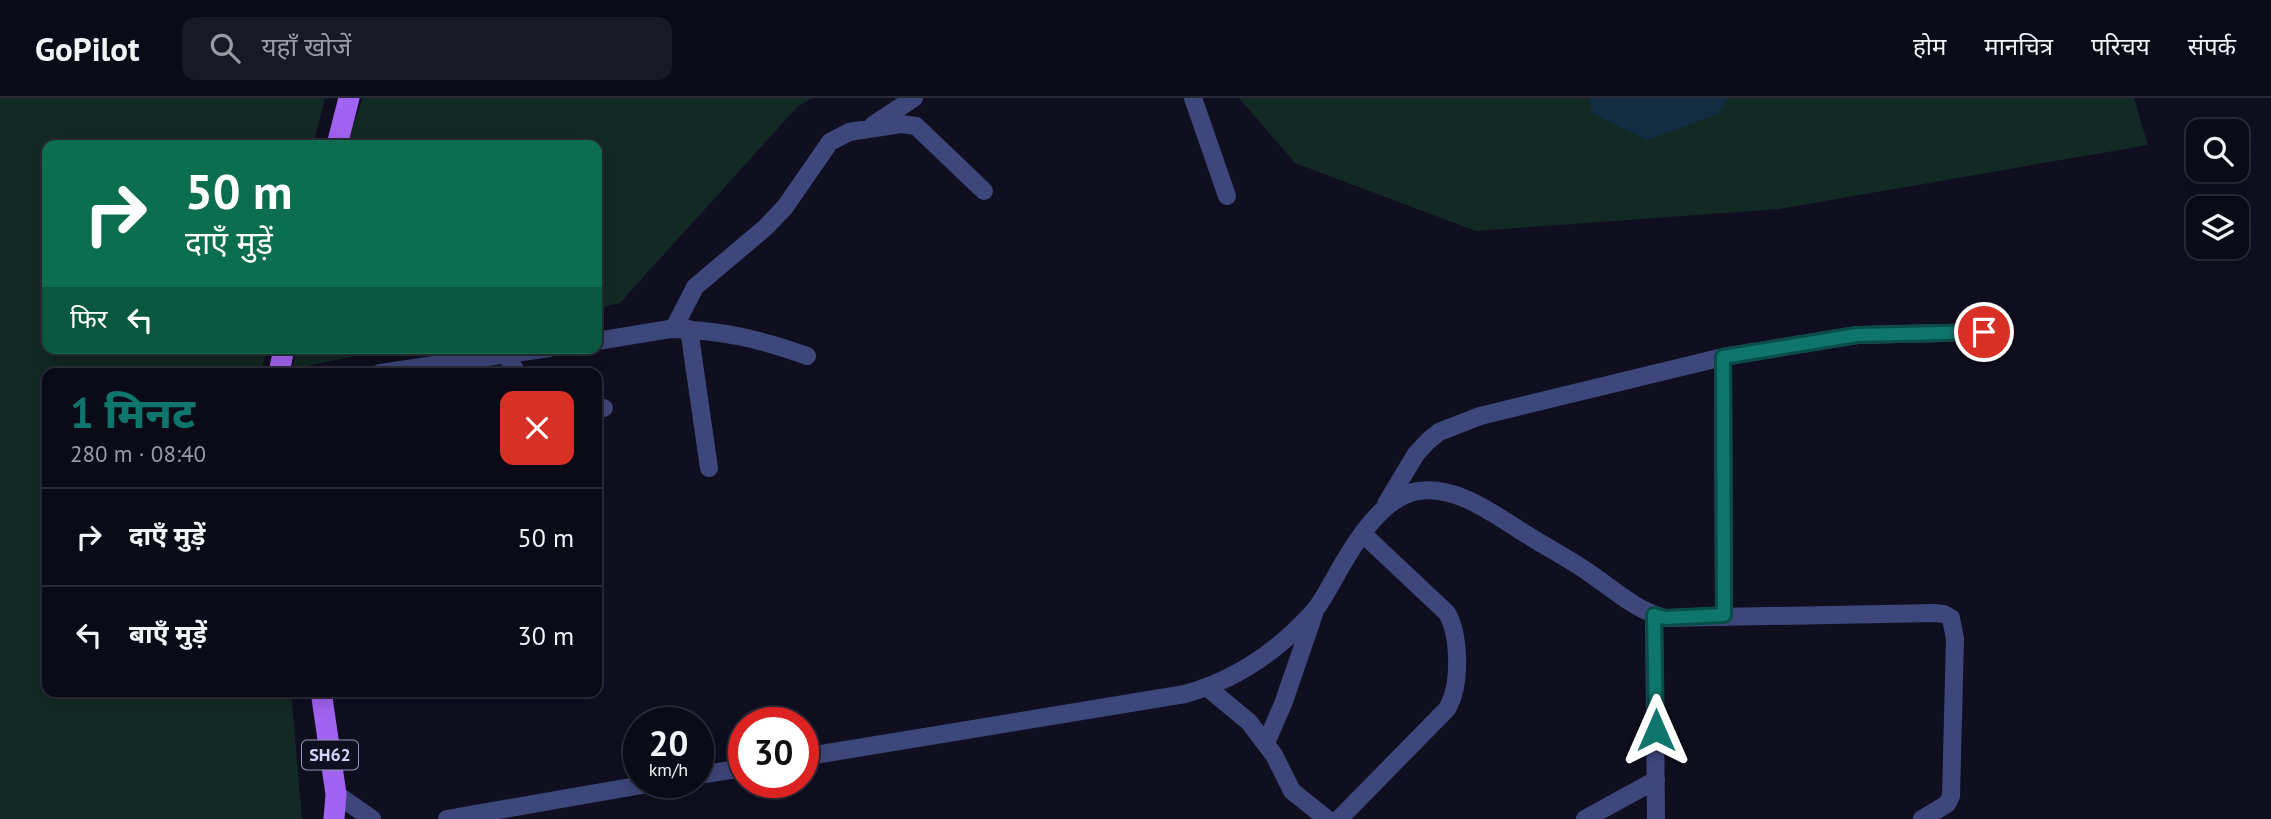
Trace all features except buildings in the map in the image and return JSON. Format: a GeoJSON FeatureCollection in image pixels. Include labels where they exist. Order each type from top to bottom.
{"type":"FeatureCollection","features":[{"type":"Feature","properties":{"kind":"main road"},"geometry":{"type":"LineString","coordinates":[[338,140],[349,98]]}},
{"type":"Feature","properties":{"kind":"main road","name":"SH62"},"geometry":{"type":"LineString","coordinates":[[322,697],[336,794],[334,819]]}},
{"type":"Feature","properties":{"kind":"street"},"geometry":{"type":"LineString","coordinates":[[867,129],[914,98]]}},
{"type":"Feature","properties":{"kind":"street"},"geometry":{"type":"LineString","coordinates":[[1194,98],[1227,196]]}},
{"type":"Feature","properties":{"kind":"street"},"geometry":{"type":"LineString","coordinates":[[670,329],[679,319],[695,287],[766,227],[785,207],[830,142],[849,132],[901,124],[916,126],[984,191]]}},
{"type":"Feature","properties":{"kind":"street"},"geometry":{"type":"LineString","coordinates":[[602,340],[670,329],[689,329],[743,335],[807,356]]}},
{"type":"Feature","properties":{"kind":"street"},"geometry":{"type":"LineString","coordinates":[[689,329],[709,468]]}},
{"type":"Feature","properties":{"kind":"street"},"geometry":{"type":"LineString","coordinates":[[1382,510],[1416,454],[1428,441],[1449,428],[1480,416],[1723,357],[1857,335],[1984,332]]}},
{"type":"Feature","properties":{"kind":"street"},"geometry":{"type":"LineString","coordinates":[[415,368],[512,354]]}},
{"type":"Feature","properties":{"kind":"street"},"geometry":{"type":"LineString","coordinates":[[506,355],[514,368]]}},
{"type":"Feature","properties":{"kind":"street"},"geometry":{"type":"LineString","coordinates":[[1723,357],[1724,615]]}},
{"type":"Feature","properties":{"kind":"street"},"geometry":{"type":"LineString","coordinates":[[1266,743],[1283,704],[1315,610],[1363,534],[1393,499],[1416,491],[1448,492],[1587,571],[1639,608],[1665,618],[1935,613],[1951,618],[1955,639],[1951,796],[1947,804],[1922,819]]}},
{"type":"Feature","properties":{"kind":"street"},"geometry":{"type":"LineString","coordinates":[[1339,819],[1447,709],[1456,690],[1455,635],[1447,614],[1363,534]]}},
{"type":"Feature","properties":{"kind":"street"},"geometry":{"type":"LineString","coordinates":[[819,754],[1208,688],[1251,665],[1281,643],[1315,610]]}},
{"type":"Feature","properties":{"kind":"street"},"geometry":{"type":"LineString","coordinates":[[1654,615],[1656,819]]}},
{"type":"Feature","properties":{"kind":"street"},"geometry":{"type":"LineString","coordinates":[[1208,688],[1249,722],[1266,743],[1292,791],[1327,819]]}},
{"type":"Feature","properties":{"kind":"street"},"geometry":{"type":"LineString","coordinates":[[1585,819],[1656,780]]}},
{"type":"Feature","properties":{"kind":"street"},"geometry":{"type":"LineString","coordinates":[[447,819],[623,788]]}},
{"type":"Feature","properties":{"kind":"street"},"geometry":{"type":"LineString","coordinates":[[336,794],[372,819]]}},
{"type":"Feature","properties":{"kind":"green space"},"geometry":{"type":"Polygon","coordinates":[[[0,98],[325,98],[314,140],[42,140],[42,354],[266,354],[262,368],[42,368],[42,697],[292,697],[302,819],[0,819],[0,98]]]}},
{"type":"Feature","properties":{"kind":"green space"},"geometry":{"type":"Polygon","coordinates":[[[363,98],[813,98],[798,106],[620,303],[602,307],[602,140],[348,140],[363,98]]]}},
{"type":"Feature","properties":{"kind":"green space"},"geometry":{"type":"Polygon","coordinates":[[[1239,98],[2134,98],[2148,145],[1779,209],[1476,231],[1295,163],[1239,98]]]}},
{"type":"Feature","properties":{"kind":"green space"},"geometry":{"type":"Polygon","coordinates":[[[296,354],[366,354],[297,368],[292,368],[296,354]]]}},
{"type":"Feature","properties":{"kind":"water"},"geometry":{"type":"Polygon","coordinates":[[[1589,98],[1729,98],[1719,114],[1647,140],[1592,113],[1589,98]]]}},
{"type":"Feature","properties":{"kind":"route"},"geometry":{"type":"LineString","coordinates":[[1656,730],[1654,615],[1665,618],[1724,615],[1723,357],[1857,335],[1984,332]]}}]}
